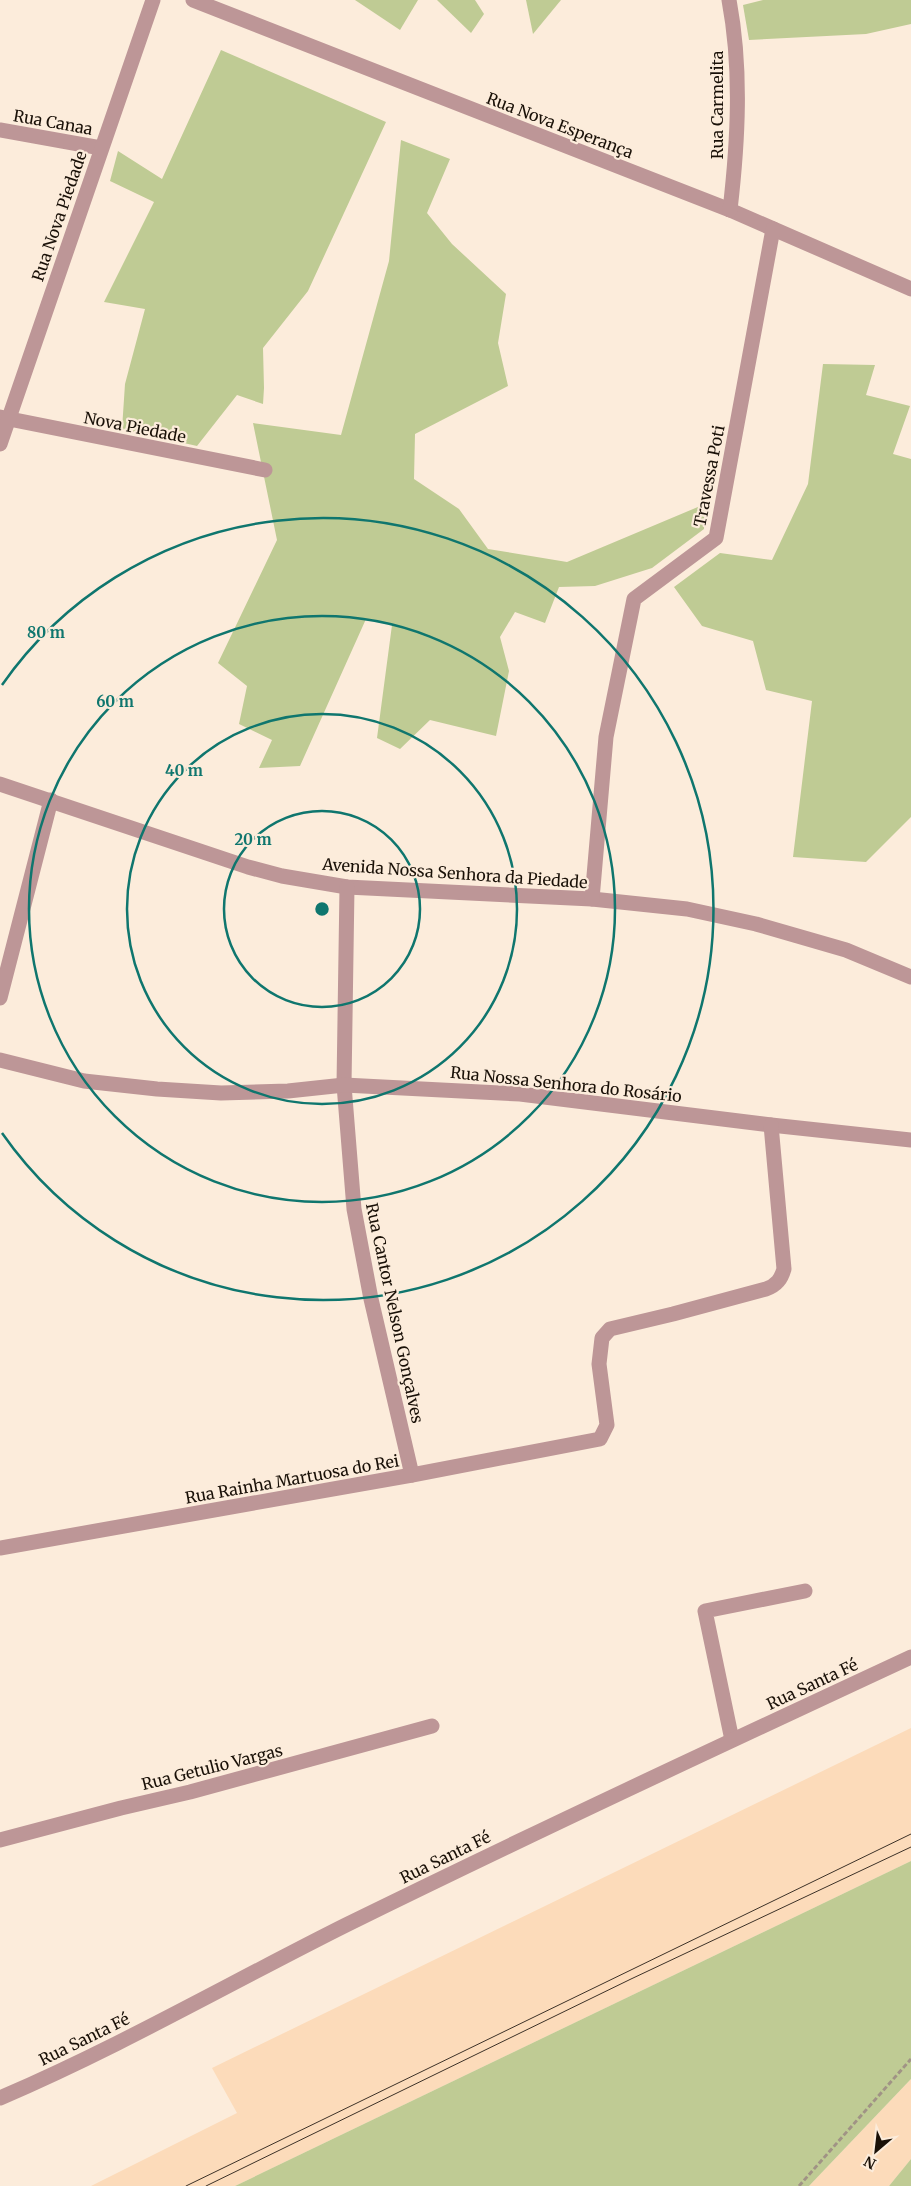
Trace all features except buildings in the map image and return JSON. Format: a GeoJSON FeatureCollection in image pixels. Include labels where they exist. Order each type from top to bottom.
{"type":"FeatureCollection","features":[{"type":"Feature","properties":{"kind":"street","name":"Rua Nova Piedade"},"geometry":{"type":"LineString","coordinates":[[0,444],[4,418],[153,0]]}},
{"type":"Feature","properties":{"kind":"street","name":"Rua Nova Esperança"},"geometry":{"type":"LineString","coordinates":[[193,0],[730,210],[911,289]]}},
{"type":"Feature","properties":{"kind":"street","name":"Rua Carmelita"},"geometry":{"type":"LineString","coordinates":[[729,0],[734,25],[737,68],[736,151],[730,210]]}},
{"type":"Feature","properties":{"kind":"street","name":"Rua Canaa"},"geometry":{"type":"LineString","coordinates":[[0,130],[101,148]]}},
{"type":"Feature","properties":{"kind":"street","name":"Travessa Poti"},"geometry":{"type":"LineString","coordinates":[[592,899],[606,737],[634,599],[716,538],[773,229]]}},
{"type":"Feature","properties":{"kind":"street","name":"Nova Piedade"},"geometry":{"type":"LineString","coordinates":[[4,418],[265,470]]}},
{"type":"Feature","properties":{"kind":"street","name":"Avenida Nossa Senhora da Piedade"},"geometry":{"type":"LineString","coordinates":[[0,784],[248,867],[282,876],[347,887],[592,899],[688,909],[756,924],[846,950],[911,977]]}},
{"type":"Feature","properties":{"kind":"street"},"geometry":{"type":"LineString","coordinates":[[0,998],[51,800]]}},
{"type":"Feature","properties":{"kind":"street","name":"Rua Cantor Nelson Gonçalves"},"geometry":{"type":"LineString","coordinates":[[347,887],[344,1085],[354,1209],[361,1254],[412,1475]]}},
{"type":"Feature","properties":{"kind":"street","name":"Rua Nossa Senhora do Rosário"},"geometry":{"type":"LineString","coordinates":[[0,1060],[84,1081],[157,1089],[221,1093],[288,1091],[344,1085],[520,1094],[911,1140]]}},
{"type":"Feature","properties":{"kind":"street","name":"Rua Rainha Martuosa do Rei"},"geometry":{"type":"LineString","coordinates":[[0,1548],[412,1475],[600,1439],[607,1425],[598,1364],[602,1338],[610,1329],[766,1289],[782,1278],[784,1268],[771,1125]]}},
{"type":"Feature","properties":{"kind":"street"},"geometry":{"type":"LineString","coordinates":[[732,1740],[704,1611],[805,1591]]}},
{"type":"Feature","properties":{"kind":"street","name":"Rua Santa Fé"},"geometry":{"type":"LineString","coordinates":[[0,2098],[175,2015],[343,1927],[570,1815],[911,1657]]}},
{"type":"Feature","properties":{"kind":"street","name":"Rua Getulio Vargas"},"geometry":{"type":"LineString","coordinates":[[0,1840],[190,1792],[432,1726]]}},
{"type":"Feature","properties":{"kind":"path"},"geometry":{"type":"LineString","coordinates":[[799,2186],[911,2059]]}},
{"type":"Feature","properties":{"kind":"shaded area"},"geometry":{"type":"Polygon","coordinates":[[[911,1728],[911,1861],[235,2186],[91,2186],[237,2113],[212,2068],[911,1728]]]}},
{"type":"Feature","properties":{"kind":"shaded area"},"geometry":{"type":"Polygon","coordinates":[[[911,2079],[911,2159],[889,2186],[809,2186],[911,2079]]]}},
{"type":"Feature","properties":{"kind":"green space"},"geometry":{"type":"Polygon","coordinates":[[[355,0],[418,0],[400,30],[355,0]]]}},
{"type":"Feature","properties":{"kind":"green space"},"geometry":{"type":"Polygon","coordinates":[[[437,0],[475,0],[484,14],[471,33],[437,0]]]}},
{"type":"Feature","properties":{"kind":"green space"},"geometry":{"type":"Polygon","coordinates":[[[526,0],[561,0],[533,34],[526,0]]]}},
{"type":"Feature","properties":{"kind":"green space"},"geometry":{"type":"Polygon","coordinates":[[[763,0],[911,0],[911,24],[866,34],[749,40],[743,5],[763,0]]]}},
{"type":"Feature","properties":{"kind":"green space"},"geometry":{"type":"Polygon","coordinates":[[[221,50],[386,122],[308,291],[263,348],[263,404],[237,395],[197,446],[122,429],[125,384],[145,309],[104,302],[154,202],[110,181],[118,151],[162,179],[221,50]]]}},
{"type":"Feature","properties":{"kind":"green space"},"geometry":{"type":"Polygon","coordinates":[[[401,140],[450,159],[427,213],[452,244],[506,294],[498,343],[508,386],[415,434],[414,479],[459,509],[488,549],[567,562],[705,504],[704,529],[652,568],[595,586],[559,587],[545,623],[515,612],[500,637],[509,671],[496,736],[430,720],[400,749],[377,738],[392,625],[366,619],[300,766],[259,768],[272,740],[239,724],[247,686],[218,663],[277,540],[253,423],[341,435],[389,261],[401,140]]]}},
{"type":"Feature","properties":{"kind":"green space"},"geometry":{"type":"Polygon","coordinates":[[[823,364],[875,365],[866,395],[910,406],[893,454],[911,459],[911,817],[866,862],[793,857],[812,701],[766,690],[753,641],[702,626],[674,587],[720,553],[772,560],[808,484],[823,364]]]}},
{"type":"Feature","properties":{"kind":"green space"},"geometry":{"type":"Polygon","coordinates":[[[911,1861],[911,2079],[809,2186],[235,2186],[911,1861]]]}},
{"type":"Feature","properties":{"kind":"green space"},"geometry":{"type":"Polygon","coordinates":[[[911,2159],[911,2186],[889,2186],[911,2159]]]}},
{"type":"Feature","properties":{"kind":"tram line"},"geometry":{"type":"LineString","coordinates":[[186,2186],[911,1834]]}},
{"type":"Feature","properties":{"kind":"tram line"},"geometry":{"type":"LineString","coordinates":[[206,2186],[631,1979],[911,1847]]}}]}
